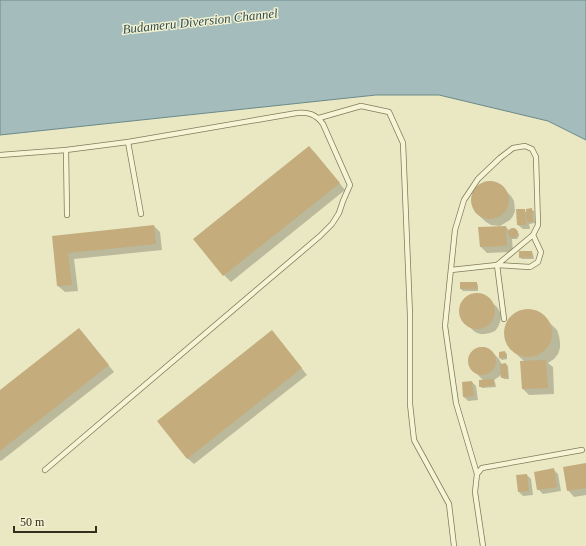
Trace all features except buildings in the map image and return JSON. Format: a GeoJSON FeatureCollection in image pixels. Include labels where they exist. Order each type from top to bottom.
{"type":"FeatureCollection","features":[{"type":"Feature","properties":{"kind":"lane"},"geometry":{"type":"LineString","coordinates":[[318,118],[361,106],[389,112],[403,144],[410,315],[410,404],[414,440],[449,504],[454,546]]}},
{"type":"Feature","properties":{"kind":"lane"},"geometry":{"type":"LineString","coordinates":[[0,155],[66,150],[128,142],[305,112],[318,118],[323,124],[350,185],[332,224],[320,236],[44,470]]}},
{"type":"Feature","properties":{"kind":"lane"},"geometry":{"type":"LineString","coordinates":[[128,142],[141,214]]}},
{"type":"Feature","properties":{"kind":"lane"},"geometry":{"type":"LineString","coordinates":[[483,546],[475,492],[477,474],[456,403],[444,326],[455,230],[464,200],[478,179],[500,158],[514,148],[525,146],[532,149],[536,156],[538,225],[533,235],[497,265]]}},
{"type":"Feature","properties":{"kind":"lane"},"geometry":{"type":"LineString","coordinates":[[66,150],[67,215]]}},
{"type":"Feature","properties":{"kind":"lane"},"geometry":{"type":"LineString","coordinates":[[451,270],[497,265],[530,267],[538,262],[541,252],[533,235]]}},
{"type":"Feature","properties":{"kind":"lane"},"geometry":{"type":"LineString","coordinates":[[497,265],[504,319]]}},
{"type":"Feature","properties":{"kind":"lane"},"geometry":{"type":"LineString","coordinates":[[477,474],[482,468],[582,450]]}},
{"type":"Feature","properties":{"kind":"water","name":"Budameru Diversion Channel"},"geometry":{"type":"Polygon","coordinates":[[[0,0],[586,0],[586,140],[548,121],[439,95],[376,95],[0,135],[0,0]]]}}]}
